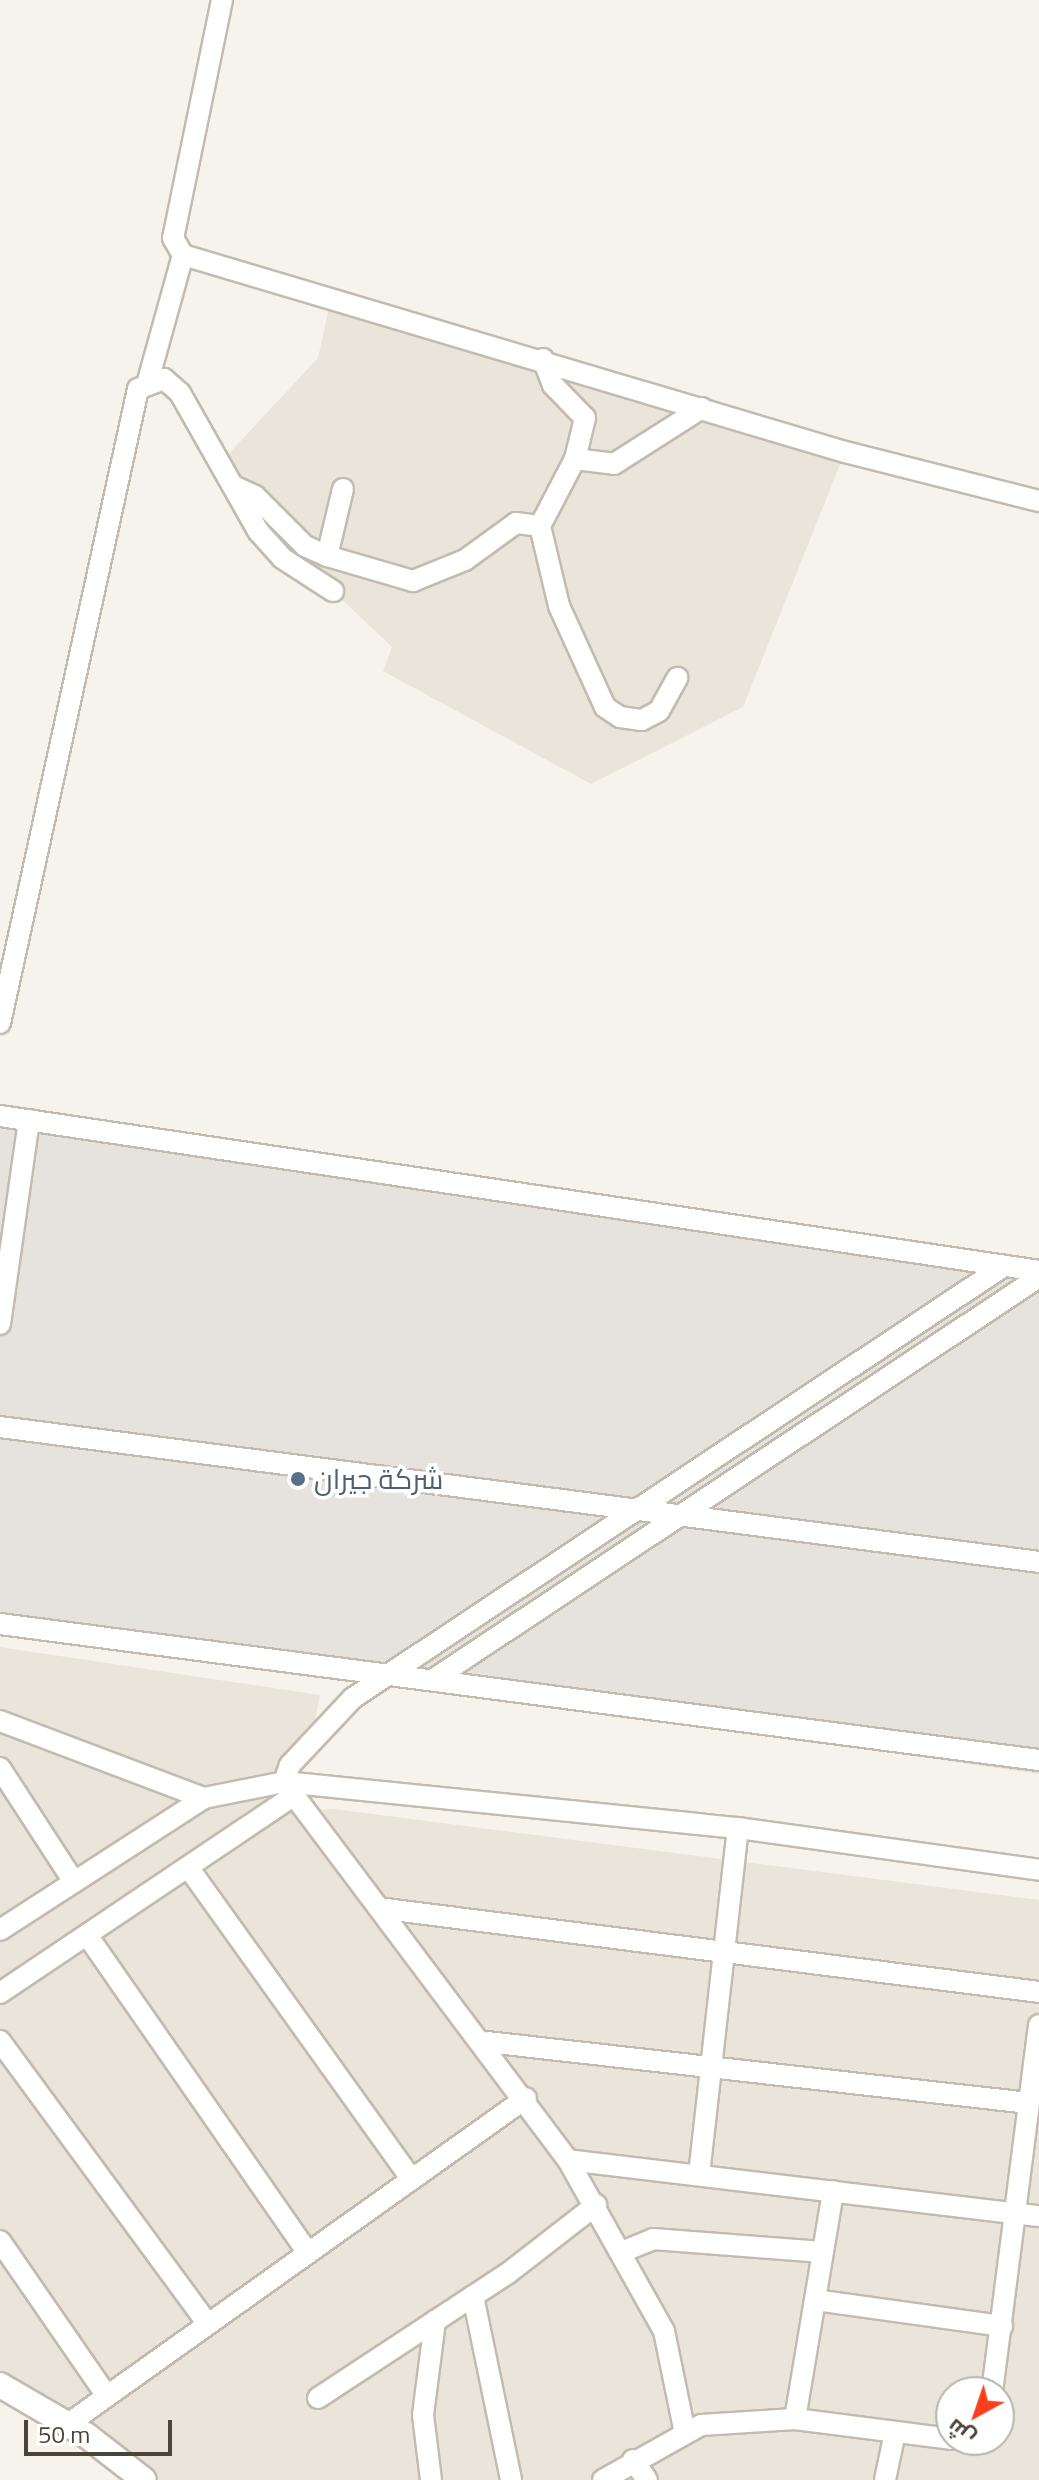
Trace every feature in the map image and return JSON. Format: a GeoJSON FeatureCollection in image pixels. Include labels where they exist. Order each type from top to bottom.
{"type":"FeatureCollection","features":[{"type":"Feature","properties":{"kind":"street"},"geometry":{"type":"LineString","coordinates":[[222,0],[173,238],[183,255],[702,408],[1039,501]]}},
{"type":"Feature","properties":{"kind":"street"},"geometry":{"type":"LineString","coordinates":[[148,381],[183,255]]}},
{"type":"Feature","properties":{"kind":"street"},"geometry":{"type":"LineString","coordinates":[[543,359],[553,385],[583,408],[575,459],[540,526],[559,606],[605,707],[642,720],[668,699],[677,678]]}},
{"type":"Feature","properties":{"kind":"street"},"geometry":{"type":"LineString","coordinates":[[0,1023],[138,389],[148,381],[164,379],[180,393],[233,486],[282,558],[333,591]]}},
{"type":"Feature","properties":{"kind":"street"},"geometry":{"type":"LineString","coordinates":[[575,459],[614,464],[702,408]]}},
{"type":"Feature","properties":{"kind":"street"},"geometry":{"type":"LineString","coordinates":[[233,486],[327,556],[413,581],[465,560],[491,535],[516,523],[540,526]]}},
{"type":"Feature","properties":{"kind":"street"},"geometry":{"type":"LineString","coordinates":[[327,556],[343,489]]}},
{"type":"Feature","properties":{"kind":"street"},"geometry":{"type":"LineString","coordinates":[[0,1116],[1004,1266],[1039,1274]]}},
{"type":"Feature","properties":{"kind":"street"},"geometry":{"type":"LineString","coordinates":[[0,1324],[29,1120]]}},
{"type":"Feature","properties":{"kind":"street"},"geometry":{"type":"LineString","coordinates":[[685,2433],[664,2331],[624,2251],[568,2160],[487,2042],[290,1789],[290,1765],[353,1698],[395,1675],[644,1511],[783,1413],[1004,1266]]}},
{"type":"Feature","properties":{"kind":"street"},"geometry":{"type":"LineString","coordinates":[[434,1679],[1039,1274]]}},
{"type":"Feature","properties":{"kind":"street"},"geometry":{"type":"LineString","coordinates":[[783,1413],[783,1445]]}},
{"type":"Feature","properties":{"kind":"street"},"geometry":{"type":"LineString","coordinates":[[0,1427],[1039,1562]]}},
{"type":"Feature","properties":{"kind":"street"},"geometry":{"type":"LineString","coordinates":[[642,1539],[644,1511]]}},
{"type":"Feature","properties":{"kind":"street"},"geometry":{"type":"LineString","coordinates":[[0,1624],[1039,1760]]}},
{"type":"Feature","properties":{"kind":"street"},"geometry":{"type":"LineString","coordinates":[[0,1721],[204,1798],[290,1789],[738,1828],[1039,1870]]}},
{"type":"Feature","properties":{"kind":"street"},"geometry":{"type":"LineString","coordinates":[[0,1768],[74,1882]]}},
{"type":"Feature","properties":{"kind":"street"},"geometry":{"type":"LineString","coordinates":[[0,1993],[188,1867],[290,1789]]}},
{"type":"Feature","properties":{"kind":"street"},"geometry":{"type":"LineString","coordinates":[[0,1930],[204,1798]]}},
{"type":"Feature","properties":{"kind":"street"},"geometry":{"type":"LineString","coordinates":[[699,2175],[707,2067],[725,1952],[738,1828]]}},
{"type":"Feature","properties":{"kind":"street"},"geometry":{"type":"LineString","coordinates":[[188,1867],[411,2178]]}},
{"type":"Feature","properties":{"kind":"street"},"geometry":{"type":"LineString","coordinates":[[386,1909],[1039,1992]]}},
{"type":"Feature","properties":{"kind":"street"},"geometry":{"type":"LineString","coordinates":[[87,1935],[307,2252]]}},
{"type":"Feature","properties":{"kind":"street"},"geometry":{"type":"LineString","coordinates":[[994,2376],[1039,2025]]}},
{"type":"Feature","properties":{"kind":"street"},"geometry":{"type":"LineString","coordinates":[[0,2041],[207,2323]]}},
{"type":"Feature","properties":{"kind":"street"},"geometry":{"type":"LineString","coordinates":[[487,2042],[1029,2103]]}},
{"type":"Feature","properties":{"kind":"street"},"geometry":{"type":"LineString","coordinates":[[68,2424],[526,2098]]}},
{"type":"Feature","properties":{"kind":"street"},"geometry":{"type":"LineString","coordinates":[[568,2160],[1039,2216]]}},
{"type":"Feature","properties":{"kind":"street"},"geometry":{"type":"LineString","coordinates":[[795,2419],[833,2191]]}},
{"type":"Feature","properties":{"kind":"street"},"geometry":{"type":"LineString","coordinates":[[318,2398],[473,2296],[596,2205]]}},
{"type":"Feature","properties":{"kind":"street"},"geometry":{"type":"LineString","coordinates":[[624,2251],[653,2239],[823,2252]]}},
{"type":"Feature","properties":{"kind":"street"},"geometry":{"type":"LineString","coordinates":[[0,2241],[107,2396]]}},
{"type":"Feature","properties":{"kind":"street"},"geometry":{"type":"LineString","coordinates":[[473,2296],[511,2480]]}},
{"type":"Feature","properties":{"kind":"street"},"geometry":{"type":"LineString","coordinates":[[815,2300],[1002,2326]]}},
{"type":"Feature","properties":{"kind":"street"},"geometry":{"type":"LineString","coordinates":[[431,2480],[423,2415],[435,2321]]}},
{"type":"Feature","properties":{"kind":"street"},"geometry":{"type":"LineString","coordinates":[[0,2385],[68,2424],[144,2480]]}},
{"type":"Feature","properties":{"kind":"street"},"geometry":{"type":"LineString","coordinates":[[603,2480],[633,2460],[701,2425],[795,2419],[935,2437]]}},
{"type":"Feature","properties":{"kind":"street"},"geometry":{"type":"LineString","coordinates":[[885,2480],[895,2432]]}},
{"type":"Feature","properties":{"kind":"street"},"geometry":{"type":"LineString","coordinates":[[633,2460],[647,2480]]}},
{"type":"Feature","properties":{"kind":"shaded area"},"geometry":{"type":"Polygon","coordinates":[[[332,294],[845,452],[743,707],[591,784],[383,671],[392,647],[333,591],[282,558],[220,463],[318,358],[332,294]]]}},
{"type":"Feature","properties":{"kind":"shaded area"},"geometry":{"type":"Polygon","coordinates":[[[0,1126],[1039,1283],[1039,1774],[0,1624],[0,1126]]]}},
{"type":"Feature","properties":{"kind":"shaded area"},"geometry":{"type":"Polygon","coordinates":[[[0,1647],[320,1695],[313,1731],[285,1757],[271,1795],[289,1813],[334,1809],[1039,1900],[1039,2480],[134,2480],[0,2376],[0,1647]]]}},
{"type":"Feature","properties":{"kind":"place","name":"شركة جيران"},"geometry":{"type":"Point","coordinates":[298,1479]}}]}
